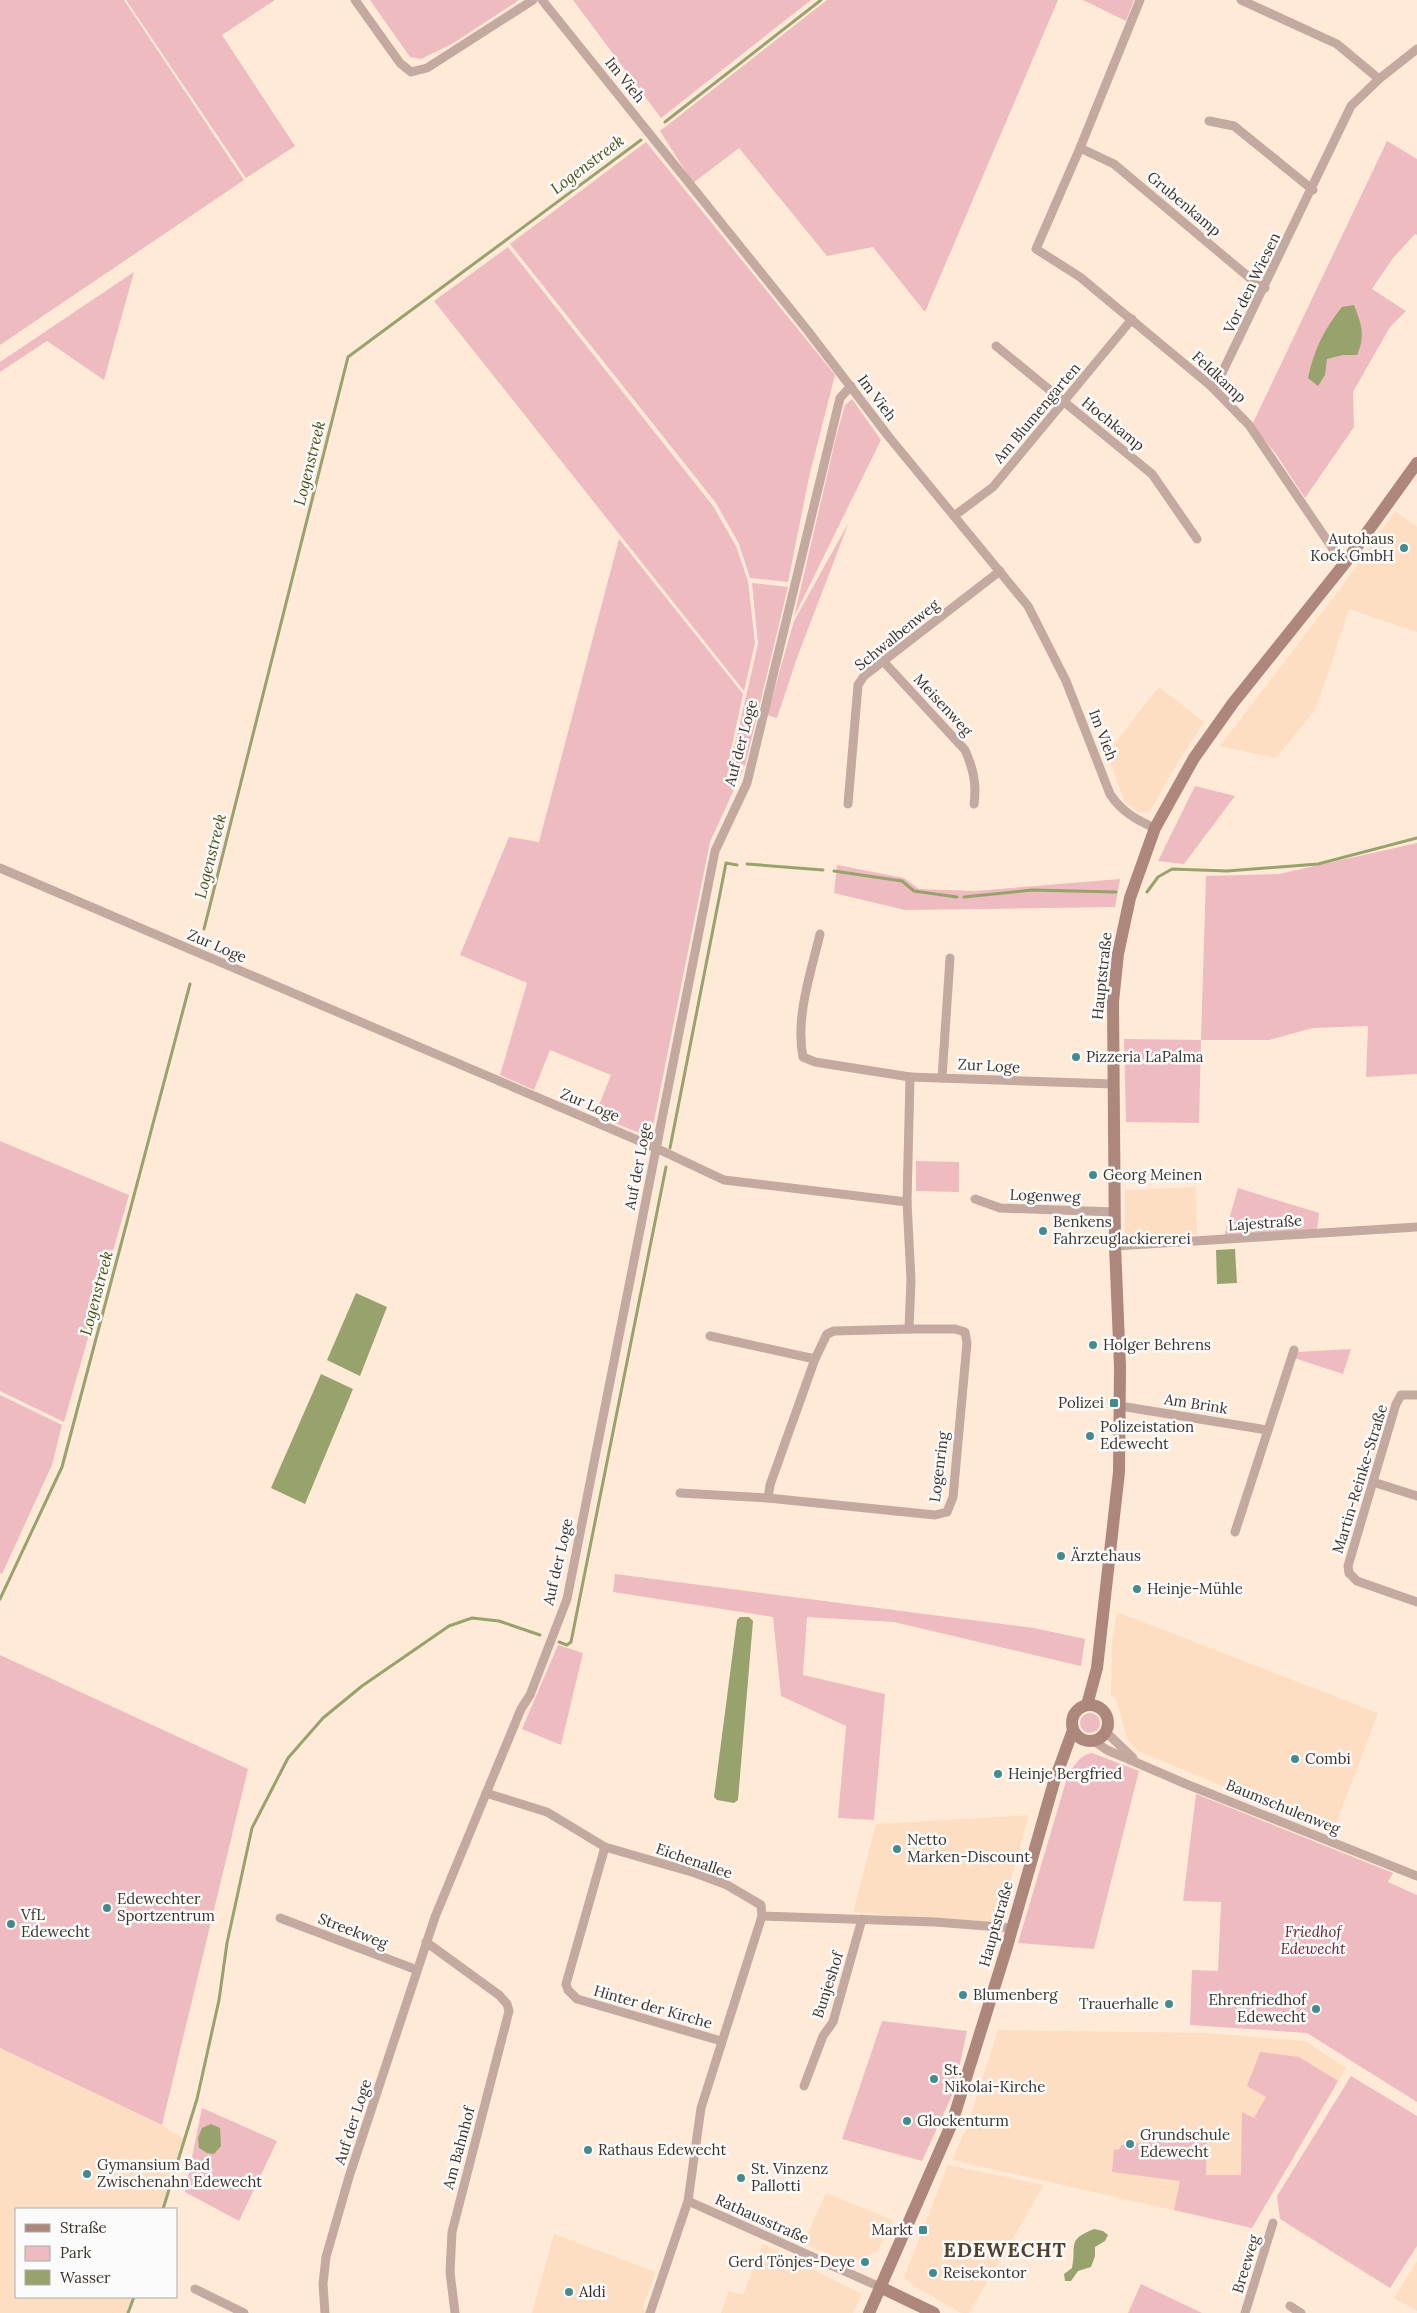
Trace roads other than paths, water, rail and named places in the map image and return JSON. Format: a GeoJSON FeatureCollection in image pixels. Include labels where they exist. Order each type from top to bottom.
{"type":"FeatureCollection","features":[{"type":"Feature","properties":{"kind":"main road","name":"Hauptstraße"},"geometry":{"type":"LineString","coordinates":[[1092,1706],[1115,1517],[1120,1406],[1115,1246],[1113,1002],[1118,954],[1130,898],[1155,828],[1182,778],[1207,738],[1345,563],[1417,462]]}},
{"type":"Feature","properties":{"kind":"main road"},"geometry":{"type":"LineString","coordinates":[[1092,1706],[1106,1714],[1108,1720],[1106,1732],[1089,1741],[1073,1730],[1074,1715],[1092,1706]]}},
{"type":"Feature","properties":{"kind":"main road","name":"Hauptstraße"},"geometry":{"type":"LineString","coordinates":[[869,2313],[952,2123],[1012,1928],[1040,1828],[1073,1730]]}},
{"type":"Feature","properties":{"kind":"main road","name":"Hauptstraße"},"geometry":{"type":"LineString","coordinates":[[1061,1765],[1089,1741]]}},
{"type":"Feature","properties":{"kind":"main road"},"geometry":{"type":"LineString","coordinates":[[880,2287],[934,2313]]}},
{"type":"Feature","properties":{"kind":"street"},"geometry":{"type":"LineString","coordinates":[[355,0],[400,63],[412,72],[427,68],[532,0]]}},
{"type":"Feature","properties":{"kind":"street","name":"Im Vieh"},"geometry":{"type":"LineString","coordinates":[[542,0],[1028,606],[1066,680],[1114,800],[1126,813],[1155,828]]}},
{"type":"Feature","properties":{"kind":"street"},"geometry":{"type":"LineString","coordinates":[[1080,148],[1140,0]]}},
{"type":"Feature","properties":{"kind":"street"},"geometry":{"type":"LineString","coordinates":[[1247,1],[1337,44],[1379,79]]}},
{"type":"Feature","properties":{"kind":"street","name":"Vor den Wiesen"},"geometry":{"type":"LineString","coordinates":[[1212,386],[1220,377],[1265,288],[1313,190],[1351,106],[1379,79],[1417,49]]}},
{"type":"Feature","properties":{"kind":"street"},"geometry":{"type":"LineString","coordinates":[[1209,120],[1234,126],[1313,190]]}},
{"type":"Feature","properties":{"kind":"street","name":"Feldkamp"},"geometry":{"type":"LineString","coordinates":[[1080,148],[1036,249],[1080,277],[1212,386],[1249,424],[1333,549],[1345,563]]}},
{"type":"Feature","properties":{"kind":"street","name":"Grubenkamp"},"geometry":{"type":"LineString","coordinates":[[1080,148],[1114,164],[1257,284],[1265,288]]}},
{"type":"Feature","properties":{"kind":"street","name":"Am Blumengarten"},"geometry":{"type":"LineString","coordinates":[[954,516],[992,487],[1064,403],[1132,319]]}},
{"type":"Feature","properties":{"kind":"street","name":"Hochkamp"},"geometry":{"type":"LineString","coordinates":[[996,346],[1152,474],[1197,539]]}},
{"type":"Feature","properties":{"kind":"street","name":"Auf der Loge"},"geometry":{"type":"LineString","coordinates":[[325,2313],[323,2284],[326,2257],[349,2177],[426,1942],[486,1793],[530,1695],[567,1599],[715,850],[747,782],[840,398],[851,386]]}},
{"type":"Feature","properties":{"kind":"street","name":"Schwalbenweg"},"geometry":{"type":"LineString","coordinates":[[848,804],[858,685],[864,676],[1000,571]]}},
{"type":"Feature","properties":{"kind":"street","name":"Meisenweg"},"geometry":{"type":"LineString","coordinates":[[883,661],[965,750],[972,765],[977,787],[974,804]]}},
{"type":"Feature","properties":{"kind":"street","name":"Zur Loge"},"geometry":{"type":"LineString","coordinates":[[0,868],[656,1148],[724,1180],[907,1202]]}},
{"type":"Feature","properties":{"kind":"street","name":"Zur Loge"},"geometry":{"type":"LineString","coordinates":[[820,934],[808,987],[800,1041],[803,1057],[814,1062],[910,1077],[1113,1084]]}},
{"type":"Feature","properties":{"kind":"street"},"geometry":{"type":"LineString","coordinates":[[942,1078],[950,958]]}},
{"type":"Feature","properties":{"kind":"street"},"geometry":{"type":"LineString","coordinates":[[909,1329],[911,1280],[907,1202],[910,1077]]}},
{"type":"Feature","properties":{"kind":"street","name":"Logenweg"},"geometry":{"type":"LineString","coordinates":[[975,1199],[1000,1208],[1115,1212]]}},
{"type":"Feature","properties":{"kind":"street","name":"Lajestraße"},"geometry":{"type":"LineString","coordinates":[[1115,1246],[1417,1227]]}},
{"type":"Feature","properties":{"kind":"street","name":"Logenring"},"geometry":{"type":"LineString","coordinates":[[680,1493],[768,1498],[935,1515],[947,1512],[953,1497],[967,1343],[966,1332],[955,1329],[909,1329],[834,1331],[827,1334],[814,1359],[770,1485],[768,1498]]}},
{"type":"Feature","properties":{"kind":"street"},"geometry":{"type":"LineString","coordinates":[[710,1336],[814,1359]]}},
{"type":"Feature","properties":{"kind":"street"},"geometry":{"type":"LineString","coordinates":[[1236,1532],[1294,1350]]}},
{"type":"Feature","properties":{"kind":"street","name":"Martin-Reinke-Straße"},"geometry":{"type":"LineString","coordinates":[[1417,1395],[1401,1395],[1396,1404],[1348,1566],[1349,1573],[1357,1581],[1417,1602]]}},
{"type":"Feature","properties":{"kind":"street","name":"Am Brink"},"geometry":{"type":"LineString","coordinates":[[1120,1406],[1267,1430]]}},
{"type":"Feature","properties":{"kind":"street"},"geometry":{"type":"LineString","coordinates":[[1374,1482],[1417,1496]]}},
{"type":"Feature","properties":{"kind":"street","name":"Baumschulenweg"},"geometry":{"type":"LineString","coordinates":[[1106,1732],[1140,1764]]}},
{"type":"Feature","properties":{"kind":"street","name":"Baumschulenweg"},"geometry":{"type":"LineString","coordinates":[[1089,1741],[1140,1764],[1417,1876]]}},
{"type":"Feature","properties":{"kind":"street","name":"Eichenallee"},"geometry":{"type":"LineString","coordinates":[[486,1793],[547,1812],[605,1847],[695,1873],[727,1885],[761,1905],[762,1916]]}},
{"type":"Feature","properties":{"kind":"street","name":"Hinter der Kirche"},"geometry":{"type":"LineString","coordinates":[[605,1847],[566,1984],[568,1990],[577,1999],[721,2041],[762,1916]]}},
{"type":"Feature","properties":{"kind":"street"},"geometry":{"type":"LineString","coordinates":[[762,1916],[935,1922],[1012,1928]]}},
{"type":"Feature","properties":{"kind":"street","name":"Streekweg"},"geometry":{"type":"LineString","coordinates":[[280,1918],[417,1970]]}},
{"type":"Feature","properties":{"kind":"street","name":"Bunjeshof"},"geometry":{"type":"LineString","coordinates":[[804,2086],[823,2036],[833,2022],[862,1919]]}},
{"type":"Feature","properties":{"kind":"street","name":"Am Bahnhof"},"geometry":{"type":"LineString","coordinates":[[426,1942],[499,1995],[507,2004],[509,2011],[452,2232],[450,2272],[455,2313]]}},
{"type":"Feature","properties":{"kind":"street"},"geometry":{"type":"LineString","coordinates":[[650,2313],[688,2201],[701,2108],[721,2041]]}},
{"type":"Feature","properties":{"kind":"street","name":"Rathausstraße"},"geometry":{"type":"LineString","coordinates":[[688,2201],[880,2287]]}},
{"type":"Feature","properties":{"kind":"street","name":"Breeweg"},"geometry":{"type":"LineString","coordinates":[[1245,2313],[1273,2222]]}},
{"type":"Feature","properties":{"kind":"street"},"geometry":{"type":"LineString","coordinates":[[195,2289],[244,2313]]}},
{"type":"Feature","properties":{"kind":"street"},"geometry":{"type":"LineString","coordinates":[[1290,2306],[1301,2313]]}},
{"type":"Feature","properties":{"kind":"water"},"geometry":{"type":"Polygon","coordinates":[[[1354,305],[1359,318],[1362,336],[1357,355],[1343,355],[1327,359],[1325,375],[1318,386],[1308,378],[1320,340],[1342,307],[1354,305]]]}},
{"type":"Feature","properties":{"kind":"water"},"geometry":{"type":"Polygon","coordinates":[[[1235,1249],[1237,1283],[1217,1284],[1216,1250],[1235,1249]]]}},
{"type":"Feature","properties":{"kind":"water"},"geometry":{"type":"Polygon","coordinates":[[[356,1293],[387,1307],[360,1376],[327,1360],[356,1293]]]}},
{"type":"Feature","properties":{"kind":"water"},"geometry":{"type":"Polygon","coordinates":[[[321,1374],[353,1389],[305,1504],[271,1488],[321,1374]]]}},
{"type":"Feature","properties":{"kind":"water"},"geometry":{"type":"Polygon","coordinates":[[[740,1617],[749,1617],[753,1621],[738,1800],[734,1803],[717,1800],[714,1797],[737,1620],[740,1617]]]}},
{"type":"Feature","properties":{"kind":"water"},"geometry":{"type":"Polygon","coordinates":[[[211,2124],[220,2128],[221,2146],[214,2154],[207,2153],[199,2148],[198,2138],[202,2128],[211,2124]]]}},
{"type":"Feature","properties":{"kind":"water"},"geometry":{"type":"Polygon","coordinates":[[[1094,2229],[1103,2231],[1108,2235],[1105,2241],[1095,2247],[1095,2256],[1091,2267],[1078,2271],[1071,2281],[1065,2281],[1064,2274],[1072,2268],[1076,2240],[1079,2236],[1094,2229]]]}},
{"type":"Feature","properties":{"kind":"waterway"},"geometry":{"type":"LineString","coordinates":[[665,122],[821,0]]}},
{"type":"Feature","properties":{"kind":"waterway","name":"Logenstreek"},"geometry":{"type":"LineString","coordinates":[[204,929],[348,357],[641,140]]}},
{"type":"Feature","properties":{"kind":"waterway"},"geometry":{"type":"LineString","coordinates":[[1147,892],[1158,877],[1172,869],[1227,871],[1318,864],[1417,838]]}},
{"type":"Feature","properties":{"kind":"waterway"},"geometry":{"type":"LineString","coordinates":[[670,1148],[726,863],[737,865]]}},
{"type":"Feature","properties":{"kind":"waterway"},"geometry":{"type":"LineString","coordinates":[[747,864],[823,870]]}},
{"type":"Feature","properties":{"kind":"waterway"},"geometry":{"type":"LineString","coordinates":[[834,871],[902,881],[914,891],[957,897]]}},
{"type":"Feature","properties":{"kind":"waterway"},"geometry":{"type":"LineString","coordinates":[[964,897],[1032,890],[1116,892]]}},
{"type":"Feature","properties":{"kind":"waterway","name":"Logenstreek"},"geometry":{"type":"LineString","coordinates":[[0,1599],[62,1467],[190,984]]}},
{"type":"Feature","properties":{"kind":"waterway"},"geometry":{"type":"LineString","coordinates":[[559,1642],[567,1645],[571,1642],[666,1167]]}},
{"type":"Feature","properties":{"kind":"waterway"},"geometry":{"type":"LineString","coordinates":[[163,2208],[197,2099],[219,2000],[227,1943],[252,1828],[288,1758],[323,1718],[362,1686],[449,1626],[472,1618],[499,1621],[540,1635]]}},
{"type":"Feature","properties":{"kind":"waterway"},"geometry":{"type":"LineString","coordinates":[[128,2313],[134,2298]]}},
{"type":"Feature","properties":{"kind":"place","name":"Autohaus Kock GmbH"},"geometry":{"type":"Point","coordinates":[1404,548]}},
{"type":"Feature","properties":{"kind":"place","name":"Pizzeria LaPalma"},"geometry":{"type":"Point","coordinates":[1076,1057]}},
{"type":"Feature","properties":{"kind":"place","name":"Georg Meinen"},"geometry":{"type":"Point","coordinates":[1093,1175]}},
{"type":"Feature","properties":{"kind":"place","name":"Benkens Fahrzeuglackiererei"},"geometry":{"type":"Point","coordinates":[1043,1231]}},
{"type":"Feature","properties":{"kind":"place","name":"Holger Behrens"},"geometry":{"type":"Point","coordinates":[1093,1345]}},
{"type":"Feature","properties":{"kind":"place","name":"Polizei"},"geometry":{"type":"Point","coordinates":[1114,1403]}},
{"type":"Feature","properties":{"kind":"place","name":"Polizeistation Edewecht"},"geometry":{"type":"Point","coordinates":[1090,1436]}},
{"type":"Feature","properties":{"kind":"place","name":"Ärztehaus"},"geometry":{"type":"Point","coordinates":[1061,1556]}},
{"type":"Feature","properties":{"kind":"place","name":"Heinje-Mühle"},"geometry":{"type":"Point","coordinates":[1137,1589]}},
{"type":"Feature","properties":{"kind":"place","name":"Combi"},"geometry":{"type":"Point","coordinates":[1295,1759]}},
{"type":"Feature","properties":{"kind":"place","name":"Heinje Bergfried"},"geometry":{"type":"Point","coordinates":[998,1774]}},
{"type":"Feature","properties":{"kind":"place","name":"Netto Marken-Discount"},"geometry":{"type":"Point","coordinates":[897,1849]}},
{"type":"Feature","properties":{"kind":"place","name":"Edewechter Sportzentrum"},"geometry":{"type":"Point","coordinates":[107,1908]}},
{"type":"Feature","properties":{"kind":"place","name":"VfL Edewecht"},"geometry":{"type":"Point","coordinates":[11,1924]}},
{"type":"Feature","properties":{"kind":"place","name":"Blumenberg"},"geometry":{"type":"Point","coordinates":[963,1995]}},
{"type":"Feature","properties":{"kind":"place","name":"Trauerhalle"},"geometry":{"type":"Point","coordinates":[1169,2004]}},
{"type":"Feature","properties":{"kind":"place","name":"Ehrenfriedhof Edewecht"},"geometry":{"type":"Point","coordinates":[1316,2009]}},
{"type":"Feature","properties":{"kind":"place","name":"St. Nikolai-Kirche"},"geometry":{"type":"Point","coordinates":[934,2079]}},
{"type":"Feature","properties":{"kind":"place","name":"Glockenturm"},"geometry":{"type":"Point","coordinates":[907,2121]}},
{"type":"Feature","properties":{"kind":"place","name":"Grundschule Edewecht"},"geometry":{"type":"Point","coordinates":[1130,2144]}},
{"type":"Feature","properties":{"kind":"place","name":"Rathaus Edewecht"},"geometry":{"type":"Point","coordinates":[588,2150]}},
{"type":"Feature","properties":{"kind":"place","name":"Gymansium Bad Zwischenahn Edewecht"},"geometry":{"type":"Point","coordinates":[87,2174]}},
{"type":"Feature","properties":{"kind":"place","name":"St. Vinzenz Pallotti"},"geometry":{"type":"Point","coordinates":[741,2178]}},
{"type":"Feature","properties":{"kind":"place","name":"Markt"},"geometry":{"type":"Point","coordinates":[923,2230]}},
{"type":"Feature","properties":{"kind":"place","name":"Gerd Tönjes-Deye"},"geometry":{"type":"Point","coordinates":[865,2262]}},
{"type":"Feature","properties":{"kind":"place","name":"Reisekontor"},"geometry":{"type":"Point","coordinates":[933,2273]}},
{"type":"Feature","properties":{"kind":"place","name":"Aldi"},"geometry":{"type":"Point","coordinates":[569,2292]}},
{"type":"Feature","properties":{"kind":"district","name":"EDEWECHT"},"geometry":{"type":"Point","coordinates":[1005,2250]}},
{"type":"Feature","properties":{"kind":"park label","name":"Friedhof Edewecht"},"geometry":{"type":"Point","coordinates":[1313,1940]}}]}
